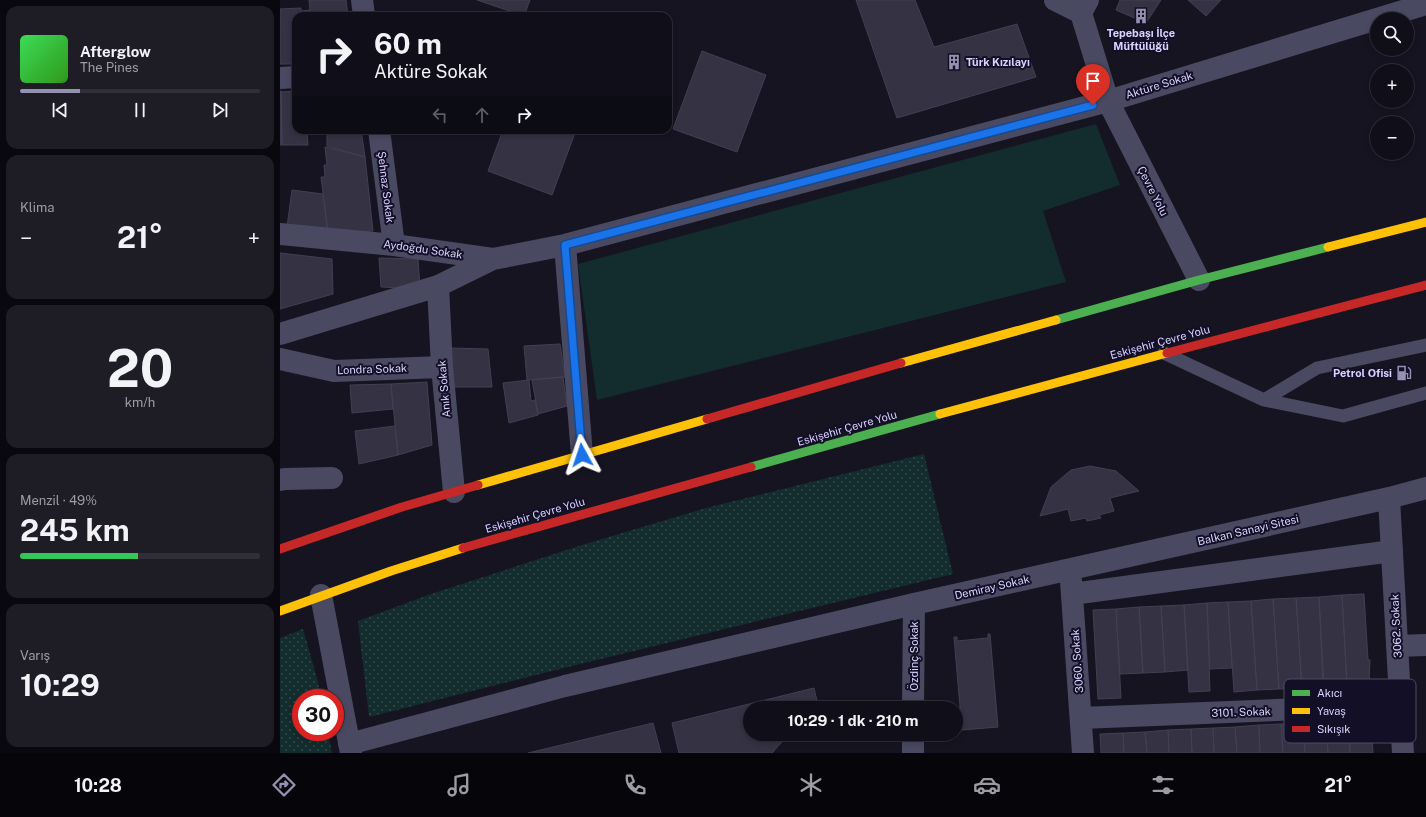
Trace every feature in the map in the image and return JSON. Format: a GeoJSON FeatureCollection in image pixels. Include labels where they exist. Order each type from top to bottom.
{"type":"FeatureCollection","features":[{"type":"Feature","properties":{"kind":"highway"},"geometry":{"type":"LineString","coordinates":[[280,549],[402,507],[838,381],[1199,280],[1426,222]]}},
{"type":"Feature","properties":{"kind":"highway","name":"Eskişehir Çevre Yolu"},"geometry":{"type":"LineString","coordinates":[[280,612],[321,595],[465,547],[903,424],[1164,353],[1426,285]]}},
{"type":"Feature","properties":{"kind":"street"},"geometry":{"type":"LineString","coordinates":[[362,0],[364,12]]}},
{"type":"Feature","properties":{"kind":"street"},"geometry":{"type":"LineString","coordinates":[[1055,0],[1084,6]]}},
{"type":"Feature","properties":{"kind":"street","name":"Aktüre Sokak"},"geometry":{"type":"LineString","coordinates":[[565,245],[1108,101],[1426,4]]}},
{"type":"Feature","properties":{"kind":"street","name":"Çevre Yolu"},"geometry":{"type":"LineString","coordinates":[[1084,6],[1108,101],[1199,280]]}},
{"type":"Feature","properties":{"kind":"street"},"geometry":{"type":"LineString","coordinates":[[280,78],[292,78]]}},
{"type":"Feature","properties":{"kind":"street","name":"Şehnaz Sokak"},"geometry":{"type":"LineString","coordinates":[[380,134],[394,245]]}},
{"type":"Feature","properties":{"kind":"street","name":"Aydoğdu Sokak"},"geometry":{"type":"LineString","coordinates":[[280,234],[394,245],[493,259],[565,245]]}},
{"type":"Feature","properties":{"kind":"street"},"geometry":{"type":"LineString","coordinates":[[565,245],[582,455]]}},
{"type":"Feature","properties":{"kind":"street"},"geometry":{"type":"LineString","coordinates":[[280,334],[438,286],[493,259]]}},
{"type":"Feature","properties":{"kind":"street","name":"Anık Sokak"},"geometry":{"type":"LineString","coordinates":[[438,286],[442,367],[454,492]]}},
{"type":"Feature","properties":{"kind":"street","name":"Londra Sokak"},"geometry":{"type":"LineString","coordinates":[[280,358],[334,371],[442,367]]}},
{"type":"Feature","properties":{"kind":"street"},"geometry":{"type":"LineString","coordinates":[[282,479],[332,478]]}},
{"type":"Feature","properties":{"kind":"street","name":"Balkan Sanayi Sitesi"},"geometry":{"type":"LineString","coordinates":[[1070,569],[1389,498],[1426,488]]}},
{"type":"Feature","properties":{"kind":"street","name":"3062. Sokak"},"geometry":{"type":"LineString","coordinates":[[1389,498],[1399,679]]}},
{"type":"Feature","properties":{"kind":"street"},"geometry":{"type":"LineString","coordinates":[[1072,594],[1392,551]]}},
{"type":"Feature","properties":{"kind":"street","name":"3060. Sokak"},"geometry":{"type":"LineString","coordinates":[[1070,569],[1083,753]]}},
{"type":"Feature","properties":{"kind":"street","name":"Demiray Sokak"},"geometry":{"type":"LineString","coordinates":[[350,748],[565,686],[1070,569]]}},
{"type":"Feature","properties":{"kind":"street"},"geometry":{"type":"LineString","coordinates":[[321,595],[350,748]]}},
{"type":"Feature","properties":{"kind":"street","name":"Özdinç Sokak"},"geometry":{"type":"LineString","coordinates":[[913,701],[914,604]]}},
{"type":"Feature","properties":{"kind":"street"},"geometry":{"type":"LineString","coordinates":[[1397,646],[1426,645]]}},
{"type":"Feature","properties":{"kind":"street","name":"3101. Sokak"},"geometry":{"type":"LineString","coordinates":[[1081,718],[1284,710]]}},
{"type":"Feature","properties":{"kind":"street","name":"3062. Sokak"},"geometry":{"type":"LineString","coordinates":[[1402,743],[1403,753]]}},
{"type":"Feature","properties":{"kind":"lane"},"geometry":{"type":"LineString","coordinates":[[1264,400],[1317,368],[1426,345]]}},
{"type":"Feature","properties":{"kind":"lane"},"geometry":{"type":"LineString","coordinates":[[1164,353],[1264,400],[1343,416],[1426,393]]}},
{"type":"Feature","properties":{"kind":"green space"},"geometry":{"type":"Polygon","coordinates":[[[1096,124],[1120,185],[1043,211],[1066,282],[597,400],[578,264],[1096,124]]]}},
{"type":"Feature","properties":{"kind":"green space"},"geometry":{"type":"Polygon","coordinates":[[[924,454],[953,574],[580,664],[369,717],[358,621],[428,595],[582,545],[706,508],[924,454]]]}},
{"type":"Feature","properties":{"kind":"green space"},"geometry":{"type":"Polygon","coordinates":[[[303,629],[319,689],[292,689],[292,741],[330,741],[332,753],[280,753],[280,638],[303,629]]]}},
{"type":"Feature","properties":{"kind":"building"},"geometry":{"type":"Polygon","coordinates":[[[309,0],[346,0],[348,12],[301,12],[310,10],[309,0]]]}},
{"type":"Feature","properties":{"kind":"building"},"geometry":{"type":"Polygon","coordinates":[[[477,0],[530,0],[526,12],[512,12],[477,0]]]}},
{"type":"Feature","properties":{"kind":"building","name":"Türk Kızılayı"},"geometry":{"type":"Polygon","coordinates":[[[856,0],[915,0],[934,47],[1017,24],[1036,77],[897,118],[856,0]]]}},
{"type":"Feature","properties":{"kind":"building","name":"Tepebaşı İlçe Müftülüğü"},"geometry":{"type":"Polygon","coordinates":[[[1120,0],[1161,0],[1146,23],[1116,10],[1120,0]]]}},
{"type":"Feature","properties":{"kind":"building","name":"Tepebaşı İlçe Müftülüğü"},"geometry":{"type":"Polygon","coordinates":[[[1188,0],[1221,0],[1206,16],[1188,0]]]}},
{"type":"Feature","properties":{"kind":"building"},"geometry":{"type":"Polygon","coordinates":[[[301,8],[301,12],[292,12],[292,64],[280,64],[280,9],[301,8]]]}},
{"type":"Feature","properties":{"kind":"building"},"geometry":{"type":"Polygon","coordinates":[[[702,51],[766,75],[737,152],[673,129],[702,51]]]}},
{"type":"Feature","properties":{"kind":"building"},"geometry":{"type":"Polygon","coordinates":[[[281,91],[282,145],[280,145],[281,91]]]}},
{"type":"Feature","properties":{"kind":"building"},"geometry":{"type":"Polygon","coordinates":[[[292,91],[292,134],[307,134],[308,145],[282,145],[281,92],[292,91]]]}},
{"type":"Feature","properties":{"kind":"building"},"geometry":{"type":"Polygon","coordinates":[[[327,134],[362,134],[365,157],[327,146],[327,134]]]}},
{"type":"Feature","properties":{"kind":"building"},"geometry":{"type":"Polygon","coordinates":[[[502,134],[575,134],[552,195],[488,171],[502,134]]]}},
{"type":"Feature","properties":{"kind":"building"},"geometry":{"type":"Polygon","coordinates":[[[325,147],[365,157],[373,231],[328,233],[321,177],[325,177],[324,165],[327,165],[325,147]]]}},
{"type":"Feature","properties":{"kind":"building"},"geometry":{"type":"Polygon","coordinates":[[[292,190],[323,194],[328,233],[287,227],[292,190]]]}},
{"type":"Feature","properties":{"kind":"building"},"geometry":{"type":"Polygon","coordinates":[[[280,253],[332,259],[333,294],[280,309],[280,253]]]}},
{"type":"Feature","properties":{"kind":"building"},"geometry":{"type":"Polygon","coordinates":[[[379,258],[418,259],[420,289],[381,287],[379,258]]]}},
{"type":"Feature","properties":{"kind":"building"},"geometry":{"type":"Polygon","coordinates":[[[560,344],[565,377],[527,380],[524,346],[560,344]]]}},
{"type":"Feature","properties":{"kind":"building"},"geometry":{"type":"Polygon","coordinates":[[[449,348],[488,349],[492,387],[452,387],[449,348]]]}},
{"type":"Feature","properties":{"kind":"building"},"geometry":{"type":"Polygon","coordinates":[[[563,377],[567,406],[538,414],[532,380],[563,377]]]}},
{"type":"Feature","properties":{"kind":"building"},"geometry":{"type":"Polygon","coordinates":[[[529,380],[531,401],[535,400],[538,415],[509,423],[503,383],[529,380]]]}},
{"type":"Feature","properties":{"kind":"building"},"geometry":{"type":"Polygon","coordinates":[[[427,382],[432,445],[398,455],[391,384],[427,382]]]}},
{"type":"Feature","properties":{"kind":"building"},"geometry":{"type":"Polygon","coordinates":[[[391,384],[393,409],[352,413],[350,385],[391,384]]]}},
{"type":"Feature","properties":{"kind":"building"},"geometry":{"type":"Polygon","coordinates":[[[395,426],[398,455],[359,464],[355,431],[395,426]]]}},
{"type":"Feature","properties":{"kind":"building"},"geometry":{"type":"Polygon","coordinates":[[[1090,466],[1116,471],[1139,491],[1110,498],[1114,511],[1099,515],[1101,518],[1087,521],[1086,518],[1071,521],[1068,509],[1040,516],[1051,487],[1071,470],[1090,466]]]}},
{"type":"Feature","properties":{"kind":"building"},"geometry":{"type":"Polygon","coordinates":[[[1364,594],[1368,660],[1370,660],[1369,679],[1347,679],[1342,595],[1364,594]]]}},
{"type":"Feature","properties":{"kind":"building"},"geometry":{"type":"Polygon","coordinates":[[[1342,595],[1347,679],[1323,679],[1319,597],[1342,595]]]}},
{"type":"Feature","properties":{"kind":"building"},"geometry":{"type":"Polygon","coordinates":[[[1319,597],[1324,679],[1301,679],[1296,598],[1319,597]]]}},
{"type":"Feature","properties":{"kind":"building"},"geometry":{"type":"Polygon","coordinates":[[[1296,598],[1301,679],[1284,679],[1284,689],[1279,689],[1273,599],[1296,598]]]}},
{"type":"Feature","properties":{"kind":"building"},"geometry":{"type":"Polygon","coordinates":[[[1273,599],[1279,689],[1257,690],[1251,601],[1273,599]]]}},
{"type":"Feature","properties":{"kind":"building"},"geometry":{"type":"Polygon","coordinates":[[[1251,601],[1257,690],[1234,692],[1228,602],[1251,601]]]}},
{"type":"Feature","properties":{"kind":"building"},"geometry":{"type":"Polygon","coordinates":[[[1228,602],[1232,668],[1210,669],[1207,603],[1228,602]]]}},
{"type":"Feature","properties":{"kind":"building"},"geometry":{"type":"Polygon","coordinates":[[[1207,603],[1210,691],[1189,692],[1184,605],[1207,603]]]}},
{"type":"Feature","properties":{"kind":"building"},"geometry":{"type":"Polygon","coordinates":[[[1184,605],[1188,670],[1165,672],[1161,606],[1184,605]]]}},
{"type":"Feature","properties":{"kind":"building"},"geometry":{"type":"Polygon","coordinates":[[[1161,606],[1165,672],[1143,673],[1139,607],[1161,606]]]}},
{"type":"Feature","properties":{"kind":"building"},"geometry":{"type":"Polygon","coordinates":[[[1139,607],[1143,673],[1120,674],[1116,609],[1139,607]]]}},
{"type":"Feature","properties":{"kind":"building"},"geometry":{"type":"Polygon","coordinates":[[[1116,609],[1121,698],[1098,699],[1093,610],[1116,609]]]}},
{"type":"Feature","properties":{"kind":"building"},"geometry":{"type":"Polygon","coordinates":[[[988,634],[990,634],[998,727],[963,730],[963,701],[960,701],[954,637],[957,637],[957,641],[988,638],[988,634]]]}},
{"type":"Feature","properties":{"kind":"building"},"geometry":{"type":"Polygon","coordinates":[[[814,688],[817,701],[761,701],[814,688]]]}},
{"type":"Feature","properties":{"kind":"building"},"geometry":{"type":"Polygon","coordinates":[[[743,706],[743,741],[783,741],[772,753],[679,753],[672,723],[743,706]]]}},
{"type":"Feature","properties":{"kind":"building"},"geometry":{"type":"Polygon","coordinates":[[[653,723],[661,753],[528,753],[653,723]]]}},
{"type":"Feature","properties":{"kind":"building"},"geometry":{"type":"Polygon","coordinates":[[[1281,724],[1284,724],[1284,743],[1304,743],[1305,753],[1283,753],[1281,724]]]}},
{"type":"Feature","properties":{"kind":"building"},"geometry":{"type":"Polygon","coordinates":[[[1281,724],[1283,753],[1260,753],[1259,725],[1281,724]]]}},
{"type":"Feature","properties":{"kind":"building"},"geometry":{"type":"Polygon","coordinates":[[[1259,725],[1260,753],[1237,753],[1235,727],[1259,725]]]}},
{"type":"Feature","properties":{"kind":"building"},"geometry":{"type":"Polygon","coordinates":[[[1235,727],[1237,753],[1214,753],[1213,728],[1235,727]]]}},
{"type":"Feature","properties":{"kind":"building"},"geometry":{"type":"Polygon","coordinates":[[[1213,728],[1214,753],[1192,753],[1191,729],[1213,728]]]}},
{"type":"Feature","properties":{"kind":"building"},"geometry":{"type":"Polygon","coordinates":[[[1191,729],[1192,753],[1169,753],[1168,730],[1191,729]]]}},
{"type":"Feature","properties":{"kind":"building"},"geometry":{"type":"Polygon","coordinates":[[[1168,730],[1169,753],[1147,753],[1145,732],[1168,730]]]}},
{"type":"Feature","properties":{"kind":"building"},"geometry":{"type":"Polygon","coordinates":[[[1145,732],[1147,753],[1124,753],[1123,733],[1145,732]]]}},
{"type":"Feature","properties":{"kind":"building"},"geometry":{"type":"Polygon","coordinates":[[[1123,733],[1124,753],[1101,753],[1100,734],[1123,733]]]}},
{"type":"Feature","properties":{"kind":"building"},"geometry":{"type":"Polygon","coordinates":[[[1304,743],[1327,743],[1328,753],[1305,753],[1304,743]]]}},
{"type":"Feature","properties":{"kind":"building"},"geometry":{"type":"Polygon","coordinates":[[[1327,743],[1350,743],[1350,753],[1328,753],[1327,743]]]}},
{"type":"Feature","properties":{"kind":"building"},"geometry":{"type":"Polygon","coordinates":[[[1350,743],[1372,743],[1373,753],[1350,753],[1350,743]]]}},
{"type":"Feature","properties":{"kind":"traffic: fast"},"geometry":{"type":"LineString","coordinates":[[1056,320],[1199,280],[1328,247]]}},
{"type":"Feature","properties":{"kind":"traffic: fast"},"geometry":{"type":"LineString","coordinates":[[751,467],[940,414]]}},
{"type":"Feature","properties":{"kind":"traffic: slow"},"geometry":{"type":"LineString","coordinates":[[1328,247],[1426,222]]}},
{"type":"Feature","properties":{"kind":"traffic: slow"},"geometry":{"type":"LineString","coordinates":[[901,363],[1056,320]]}},
{"type":"Feature","properties":{"kind":"traffic: slow"},"geometry":{"type":"LineString","coordinates":[[940,414],[1167,353]]}},
{"type":"Feature","properties":{"kind":"traffic: slow"},"geometry":{"type":"LineString","coordinates":[[478,485],[707,419]]}},
{"type":"Feature","properties":{"kind":"traffic: slow"},"geometry":{"type":"LineString","coordinates":[[280,611],[391,571],[463,548]]}},
{"type":"Feature","properties":{"kind":"traffic: jam"},"geometry":{"type":"LineString","coordinates":[[1167,353],[1426,285]]}},
{"type":"Feature","properties":{"kind":"traffic: jam"},"geometry":{"type":"LineString","coordinates":[[707,419],[901,363]]}},
{"type":"Feature","properties":{"kind":"traffic: jam"},"geometry":{"type":"LineString","coordinates":[[463,548],[751,467]]}},
{"type":"Feature","properties":{"kind":"traffic: jam"},"geometry":{"type":"LineString","coordinates":[[280,549],[402,507],[478,485]]}},
{"type":"Feature","properties":{"kind":"place","name":"Tepebaşı İlçe Müftülüğü"},"geometry":{"type":"Point","coordinates":[1141,16]}},
{"type":"Feature","properties":{"kind":"place","name":"Türk Kızılayı"},"geometry":{"type":"Point","coordinates":[954,62]}},
{"type":"Feature","properties":{"kind":"place","name":"Petrol Ofisi"},"geometry":{"type":"Point","coordinates":[1404,373]}},
{"type":"Feature","properties":{"kind":"route"},"geometry":{"type":"LineString","coordinates":[[582,455],[565,245],[1093,105]]}}]}
